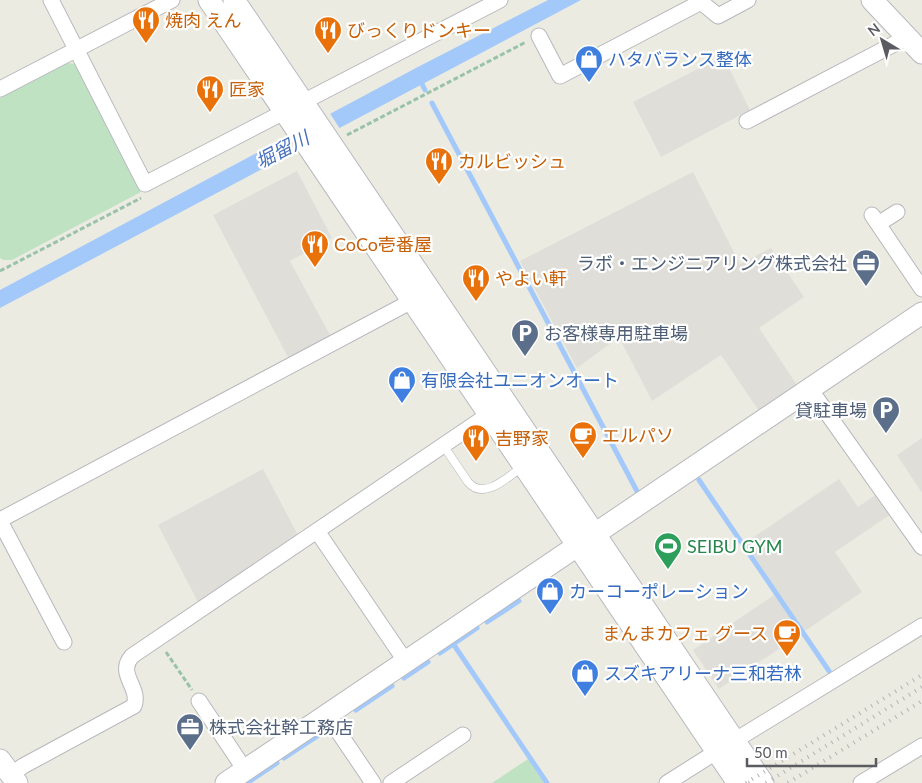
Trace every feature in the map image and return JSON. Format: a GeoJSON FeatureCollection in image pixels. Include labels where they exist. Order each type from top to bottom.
{"type":"FeatureCollection","features":[{"type":"Feature","properties":{"kind":"street"},"geometry":{"type":"LineString","coordinates":[[50,0],[146,184],[288,118]]}},
{"type":"Feature","properties":{"kind":"street"},"geometry":{"type":"LineString","coordinates":[[0,89],[172,0]]}},
{"type":"Feature","properties":{"kind":"street"},"geometry":{"type":"LineString","coordinates":[[209,0],[738,783]]}},
{"type":"Feature","properties":{"kind":"street"},"geometry":{"type":"LineString","coordinates":[[234,0],[307,108],[338,140],[596,535],[763,783]]}},
{"type":"Feature","properties":{"kind":"street"},"geometry":{"type":"LineString","coordinates":[[307,108],[500,0]]}},
{"type":"Feature","properties":{"kind":"street"},"geometry":{"type":"LineString","coordinates":[[539,36],[560,76],[701,2],[718,16],[748,0]]}},
{"type":"Feature","properties":{"kind":"street"},"geometry":{"type":"LineString","coordinates":[[872,0],[922,53]]}},
{"type":"Feature","properties":{"kind":"street"},"geometry":{"type":"LineString","coordinates":[[747,121],[898,42],[905,36]]}},
{"type":"Feature","properties":{"kind":"street"},"geometry":{"type":"LineString","coordinates":[[896,212],[875,219],[922,289]]}},
{"type":"Feature","properties":{"kind":"street"},"geometry":{"type":"LineString","coordinates":[[64,642],[0,521],[412,301]]}},
{"type":"Feature","properties":{"kind":"street"},"geometry":{"type":"LineString","coordinates":[[226,783],[922,314]]}},
{"type":"Feature","properties":{"kind":"street"},"geometry":{"type":"LineString","coordinates":[[810,389],[922,547]]}},
{"type":"Feature","properties":{"kind":"street"},"geometry":{"type":"LineString","coordinates":[[9,773],[134,706],[136,699],[126,668],[127,661],[132,656],[488,415]]}},
{"type":"Feature","properties":{"kind":"street"},"geometry":{"type":"LineString","coordinates":[[317,530],[406,662]]}},
{"type":"Feature","properties":{"kind":"street"},"geometry":{"type":"LineString","coordinates":[[734,741],[922,626]]}},
{"type":"Feature","properties":{"kind":"street"},"geometry":{"type":"LineString","coordinates":[[199,701],[246,770]]}},
{"type":"Feature","properties":{"kind":"street"},"geometry":{"type":"LineString","coordinates":[[327,715],[373,783]]}},
{"type":"Feature","properties":{"kind":"street"},"geometry":{"type":"LineString","coordinates":[[391,783],[462,735]]}},
{"type":"Feature","properties":{"kind":"street"},"geometry":{"type":"LineString","coordinates":[[861,783],[922,746]]}},
{"type":"Feature","properties":{"kind":"street"},"geometry":{"type":"LineString","coordinates":[[667,783],[716,752]]}},
{"type":"Feature","properties":{"kind":"lane"},"geometry":{"type":"LineString","coordinates":[[443,446],[472,487],[479,490],[486,490],[492,487],[523,466]]}},
{"type":"Feature","properties":{"kind":"path"},"geometry":{"type":"LineString","coordinates":[[338,140],[539,36]]}},
{"type":"Feature","properties":{"kind":"path"},"geometry":{"type":"LineString","coordinates":[[0,272],[144,197]]}},
{"type":"Feature","properties":{"kind":"path"},"geometry":{"type":"LineString","coordinates":[[157,639],[199,701]]}},
{"type":"Feature","properties":{"kind":"shaded area"},"geometry":{"type":"Polygon","coordinates":[[[723,56],[750,110],[661,157],[633,102],[723,56]]]}},
{"type":"Feature","properties":{"kind":"shaded area"},"geometry":{"type":"Polygon","coordinates":[[[297,171],[332,238],[290,261],[331,337],[289,359],[213,215],[297,171]]]}},
{"type":"Feature","properties":{"kind":"shaded area"},"geometry":{"type":"Polygon","coordinates":[[[693,172],[740,264],[771,248],[804,297],[759,328],[799,388],[761,414],[721,355],[652,401],[619,337],[577,368],[520,261],[693,172]]]}},
{"type":"Feature","properties":{"kind":"shaded area"},"geometry":{"type":"Polygon","coordinates":[[[922,438],[922,493],[897,455],[922,438]]]}},
{"type":"Feature","properties":{"kind":"shaded area"},"geometry":{"type":"Polygon","coordinates":[[[263,469],[299,537],[199,604],[158,525],[263,469]]]}},
{"type":"Feature","properties":{"kind":"shaded area"},"geometry":{"type":"Polygon","coordinates":[[[839,479],[858,507],[877,494],[891,514],[835,552],[862,592],[805,631],[745,543],[839,479]]]}},
{"type":"Feature","properties":{"kind":"shaded area"},"geometry":{"type":"Polygon","coordinates":[[[774,595],[801,634],[719,689],[693,650],[774,595]]]}},
{"type":"Feature","properties":{"kind":"green space"},"geometry":{"type":"Polygon","coordinates":[[[68,63],[75,64],[141,192],[12,260],[3,260],[0,258],[0,98],[68,63]]]}},
{"type":"Feature","properties":{"kind":"green space"},"geometry":{"type":"Polygon","coordinates":[[[528,759],[544,783],[492,783],[528,759]]]}},
{"type":"Feature","properties":{"kind":"water","name":"堀留川"},"geometry":{"type":"Polygon","coordinates":[[[548,0],[581,0],[0,308],[0,290],[414,69],[548,0]]]}},
{"type":"Feature","properties":{"kind":"pier"},"geometry":{"type":"Polygon","coordinates":[[[329,112],[340,129],[294,154],[282,137],[329,112]]]}},
{"type":"Feature","properties":{"kind":"waterway"},"geometry":{"type":"LineString","coordinates":[[419,78],[425,90]]}},
{"type":"Feature","properties":{"kind":"waterway"},"geometry":{"type":"LineString","coordinates":[[432,103],[639,495]]}},
{"type":"Feature","properties":{"kind":"waterway"},"geometry":{"type":"LineString","coordinates":[[699,480],[829,671]]}},
{"type":"Feature","properties":{"kind":"waterway"},"geometry":{"type":"LineString","coordinates":[[487,622],[519,601]]}},
{"type":"Feature","properties":{"kind":"waterway"},"geometry":{"type":"LineString","coordinates":[[440,653],[477,628]]}},
{"type":"Feature","properties":{"kind":"waterway"},"geometry":{"type":"LineString","coordinates":[[454,645],[547,783]]}},
{"type":"Feature","properties":{"kind":"waterway"},"geometry":{"type":"LineString","coordinates":[[404,678],[428,662]]}},
{"type":"Feature","properties":{"kind":"waterway"},"geometry":{"type":"LineString","coordinates":[[356,710],[392,686]]}},
{"type":"Feature","properties":{"kind":"waterway"},"geometry":{"type":"LineString","coordinates":[[284,758],[319,735]]}},
{"type":"Feature","properties":{"kind":"waterway"},"geometry":{"type":"LineString","coordinates":[[247,783],[277,763]]}},
{"type":"Feature","properties":{"kind":"railway"},"geometry":{"type":"LineString","coordinates":[[746,783],[922,675]]}},
{"type":"Feature","properties":{"kind":"railway"},"geometry":{"type":"LineString","coordinates":[[766,783],[922,687]]}},
{"type":"Feature","properties":{"kind":"railway"},"geometry":{"type":"LineString","coordinates":[[788,783],[922,701]]}},
{"type":"Feature","properties":{"kind":"place","name":"焼肉 えん"},"geometry":{"type":"Point","coordinates":[146,44]}},
{"type":"Feature","properties":{"kind":"place","name":"びっくりドンキー"},"geometry":{"type":"Point","coordinates":[328,54]}},
{"type":"Feature","properties":{"kind":"place","name":"ハタバランス整体"},"geometry":{"type":"Point","coordinates":[589,83]}},
{"type":"Feature","properties":{"kind":"place","name":"匠家"},"geometry":{"type":"Point","coordinates":[210,113]}},
{"type":"Feature","properties":{"kind":"place","name":"カルビッシュ"},"geometry":{"type":"Point","coordinates":[439,185]}},
{"type":"Feature","properties":{"kind":"place","name":"CoCo壱番屋"},"geometry":{"type":"Point","coordinates":[315,268]}},
{"type":"Feature","properties":{"kind":"place","name":"ラボ・エンジニアリング株式会社"},"geometry":{"type":"Point","coordinates":[866,287]}},
{"type":"Feature","properties":{"kind":"place","name":"やよい軒"},"geometry":{"type":"Point","coordinates":[476,302]}},
{"type":"Feature","properties":{"kind":"place","name":"お客様専用駐車場"},"geometry":{"type":"Point","coordinates":[525,357]}},
{"type":"Feature","properties":{"kind":"place","name":"有限会社ユニオンオート"},"geometry":{"type":"Point","coordinates":[402,404]}},
{"type":"Feature","properties":{"kind":"place","name":"貸駐車場"},"geometry":{"type":"Point","coordinates":[886,434]}},
{"type":"Feature","properties":{"kind":"place","name":"エルパソ"},"geometry":{"type":"Point","coordinates":[583,459]}},
{"type":"Feature","properties":{"kind":"place","name":"吉野家"},"geometry":{"type":"Point","coordinates":[476,462]}},
{"type":"Feature","properties":{"kind":"place","name":"SEIBU GYM"},"geometry":{"type":"Point","coordinates":[668,570]}},
{"type":"Feature","properties":{"kind":"place","name":"カーコーポレーション"},"geometry":{"type":"Point","coordinates":[550,615]}},
{"type":"Feature","properties":{"kind":"place","name":"まんまカフェ グース"},"geometry":{"type":"Point","coordinates":[787,657]}},
{"type":"Feature","properties":{"kind":"place","name":"スズキアリーナ三和若林"},"geometry":{"type":"Point","coordinates":[585,697]}},
{"type":"Feature","properties":{"kind":"place","name":"株式会社幹工務店"},"geometry":{"type":"Point","coordinates":[190,751]}}]}
